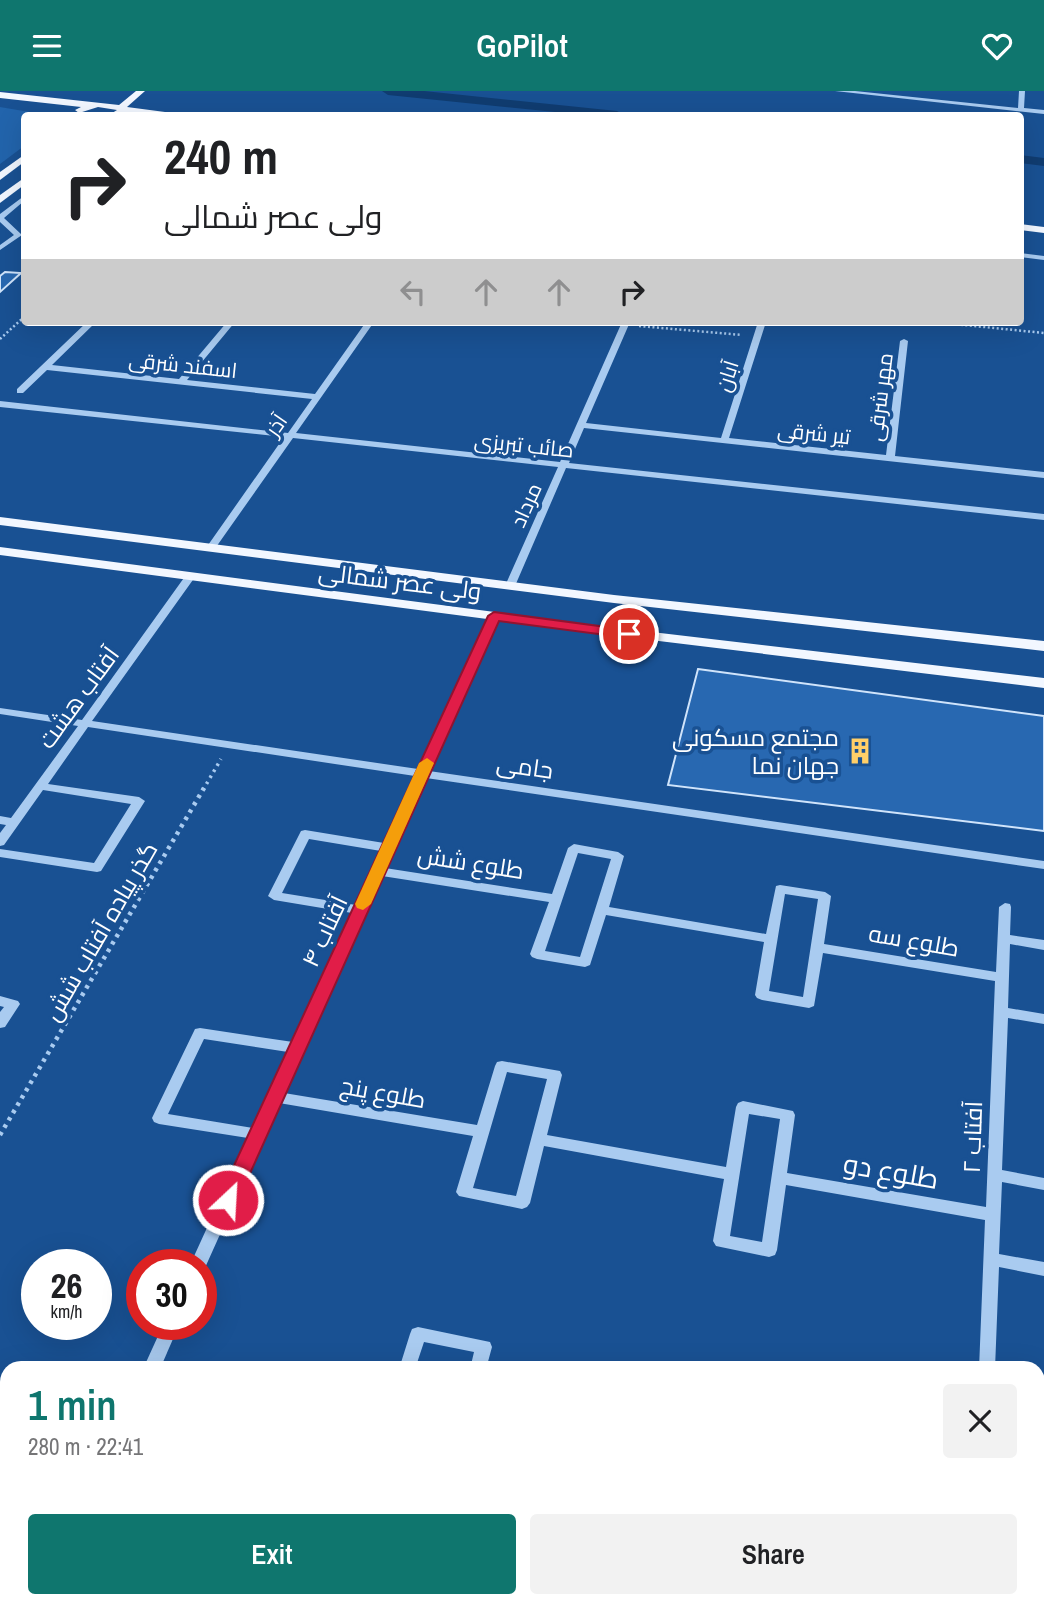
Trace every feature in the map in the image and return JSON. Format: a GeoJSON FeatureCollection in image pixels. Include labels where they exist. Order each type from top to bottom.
{"type":"FeatureCollection","features":[{"type":"Feature","properties":{"kind":"main road"},"geometry":{"type":"LineString","coordinates":[[116,112],[141,91]]}},
{"type":"Feature","properties":{"kind":"main road"},"geometry":{"type":"LineString","coordinates":[[0,96],[146,112]]}},
{"type":"Feature","properties":{"kind":"main road"},"geometry":{"type":"LineString","coordinates":[[79,112],[80,109],[108,98]]}},
{"type":"Feature","properties":{"kind":"main road"},"geometry":{"type":"LineString","coordinates":[[0,102],[66,112]]}},
{"type":"Feature","properties":{"kind":"main road"},"geometry":{"type":"LineString","coordinates":[[0,177],[21,161]]}},
{"type":"Feature","properties":{"kind":"main road"},"geometry":{"type":"LineString","coordinates":[[0,200],[21,183]]}},
{"type":"Feature","properties":{"kind":"main road"},"geometry":{"type":"LineString","coordinates":[[1024,218],[1044,221]]}},
{"type":"Feature","properties":{"kind":"main road"},"geometry":{"type":"LineString","coordinates":[[1024,228],[1044,230]]}},
{"type":"Feature","properties":{"kind":"main road","name":"ولی عصر شمالی"},"geometry":{"type":"LineString","coordinates":[[0,521],[510,586],[1044,646]]}},
{"type":"Feature","properties":{"kind":"main road","name":"ولی عصر شمالی"},"geometry":{"type":"LineString","coordinates":[[0,551],[494,616],[1044,683]]}},
{"type":"Feature","properties":{"kind":"street"},"geometry":{"type":"LineString","coordinates":[[838,91],[1044,112]]}},
{"type":"Feature","properties":{"kind":"street"},"geometry":{"type":"LineString","coordinates":[[927,100],[929,91]]}},
{"type":"Feature","properties":{"kind":"street"},"geometry":{"type":"LineString","coordinates":[[1021,110],[1022,91]]}},
{"type":"Feature","properties":{"kind":"street"},"geometry":{"type":"LineString","coordinates":[[0,249],[18,236],[0,218],[21,200]]}},
{"type":"Feature","properties":{"kind":"street"},"geometry":{"type":"LineString","coordinates":[[1024,256],[1044,258]]}},
{"type":"Feature","properties":{"kind":"street"},"geometry":{"type":"LineString","coordinates":[[20,391],[88,326]]}},
{"type":"Feature","properties":{"kind":"street"},"geometry":{"type":"LineString","coordinates":[[181,382],[228,326]]}},
{"type":"Feature","properties":{"kind":"street","name":"آذر"},"geometry":{"type":"LineString","coordinates":[[211,548],[367,326]]}},
{"type":"Feature","properties":{"kind":"street","name":"مرداد"},"geometry":{"type":"LineString","coordinates":[[510,586],[624,326]]}},
{"type":"Feature","properties":{"kind":"street","name":"آبان"},"geometry":{"type":"LineString","coordinates":[[724,441],[761,326]]}},
{"type":"Feature","properties":{"kind":"street","name":"مهر شرقی"},"geometry":{"type":"LineString","coordinates":[[890,459],[904,341]]}},
{"type":"Feature","properties":{"kind":"street","name":"اسفند شرقی"},"geometry":{"type":"LineString","coordinates":[[45,367],[317,397]]}},
{"type":"Feature","properties":{"kind":"street","name":"صائب تبریزی"},"geometry":{"type":"LineString","coordinates":[[0,404],[1044,517]]}},
{"type":"Feature","properties":{"kind":"street","name":"تیر شرقی"},"geometry":{"type":"LineString","coordinates":[[580,425],[1044,475]]}},
{"type":"Feature","properties":{"kind":"street","name":"آفتاب هشت"},"geometry":{"type":"LineString","coordinates":[[0,842],[190,577]]}},
{"type":"Feature","properties":{"kind":"street","name":"آفتاب ۴"},"geometry":{"type":"LineString","coordinates":[[205,1249],[494,616]]}},
{"type":"Feature","properties":{"kind":"street","name":"جامی"},"geometry":{"type":"LineString","coordinates":[[0,711],[1044,865]]}},
{"type":"Feature","properties":{"kind":"street"},"geometry":{"type":"LineString","coordinates":[[0,853],[97,868],[139,801],[40,786]]}},
{"type":"Feature","properties":{"kind":"street"},"geometry":{"type":"LineString","coordinates":[[0,820],[14,822]]}},
{"type":"Feature","properties":{"kind":"street"},"geometry":{"type":"LineString","coordinates":[[360,910],[274,896],[305,834],[389,848]]}},
{"type":"Feature","properties":{"kind":"street"},"geometry":{"type":"LineString","coordinates":[[574,848],[618,856],[584,962],[537,954],[556,899],[574,848]]}},
{"type":"Feature","properties":{"kind":"street","name":"طلوع شش"},"geometry":{"type":"LineString","coordinates":[[378,871],[556,899]]}},
{"type":"Feature","properties":{"kind":"street"},"geometry":{"type":"LineString","coordinates":[[780,889],[825,896],[817,947],[809,1003],[762,995],[780,889]]}},
{"type":"Feature","properties":{"kind":"street","name":"آفتاب ۲"},"geometry":{"type":"LineString","coordinates":[[987,1361],[1005,907]]}},
{"type":"Feature","properties":{"kind":"street"},"geometry":{"type":"LineString","coordinates":[[601,910],[771,939]]}},
{"type":"Feature","properties":{"kind":"street"},"geometry":{"type":"LineString","coordinates":[[1004,939],[1044,945]]}},
{"type":"Feature","properties":{"kind":"street","name":"طلوع سه"},"geometry":{"type":"LineString","coordinates":[[817,947],[1003,978]]}},
{"type":"Feature","properties":{"kind":"street"},"geometry":{"type":"LineString","coordinates":[[0,1001],[13,1004],[0,1023]]}},
{"type":"Feature","properties":{"kind":"street"},"geometry":{"type":"LineString","coordinates":[[1002,1012],[1044,1019]]}},
{"type":"Feature","properties":{"kind":"street"},"geometry":{"type":"LineString","coordinates":[[258,1134],[159,1118],[200,1033],[297,1048]]}},
{"type":"Feature","properties":{"kind":"street"},"geometry":{"type":"LineString","coordinates":[[502,1066],[555,1075],[538,1139],[522,1203],[464,1192],[502,1066]]}},
{"type":"Feature","properties":{"kind":"street","name":"طلوع پنج"},"geometry":{"type":"LineString","coordinates":[[275,1097],[482,1132]]}},
{"type":"Feature","properties":{"kind":"street"},"geometry":{"type":"LineString","coordinates":[[743,1107],[788,1115],[779,1178],[769,1250],[721,1241],[743,1107]]}},
{"type":"Feature","properties":{"kind":"street"},"geometry":{"type":"LineString","coordinates":[[538,1139],[732,1174]]}},
{"type":"Feature","properties":{"kind":"street"},"geometry":{"type":"LineString","coordinates":[[995,1175],[1044,1184]]}},
{"type":"Feature","properties":{"kind":"street","name":"طلوع دو"},"geometry":{"type":"LineString","coordinates":[[779,1178],[993,1215]]}},
{"type":"Feature","properties":{"kind":"street"},"geometry":{"type":"LineString","coordinates":[[991,1259],[1044,1269]]}},
{"type":"Feature","properties":{"kind":"street"},"geometry":{"type":"LineString","coordinates":[[409,1361],[418,1333],[484,1347],[480,1361]]}},
{"type":"Feature","properties":{"kind":"street"},"geometry":{"type":"LineString","coordinates":[[155,1361],[164,1340]]}},
{"type":"Feature","properties":{"kind":"path"},"geometry":{"type":"LineString","coordinates":[[0,339],[21,320]]}},
{"type":"Feature","properties":{"kind":"path"},"geometry":{"type":"LineString","coordinates":[[654,326],[758,337]]}},
{"type":"Feature","properties":{"kind":"path"},"geometry":{"type":"LineString","coordinates":[[974,326],[1044,333]]}},
{"type":"Feature","properties":{"kind":"path","name":"گذر پیاده آفتاب شش"},"geometry":{"type":"LineString","coordinates":[[0,1135],[230,744]]}},
{"type":"Feature","properties":{"kind":"shaded area"},"geometry":{"type":"Polygon","coordinates":[[[0,107],[29,112],[21,112],[21,148],[0,164],[0,107]]]}},
{"type":"Feature","properties":{"kind":"building"},"geometry":{"type":"Polygon","coordinates":[[[5,272],[21,273],[0,292],[0,276],[5,272]]]}},
{"type":"Feature","properties":{"kind":"building","name":"مجتمع مسکونی جهان نما"},"geometry":{"type":"Polygon","coordinates":[[[698,669],[1044,716],[1044,831],[668,785],[698,669]]]}},
{"type":"Feature","properties":{"kind":"waterway"},"geometry":{"type":"LineString","coordinates":[[388,91],[588,112]]}},
{"type":"Feature","properties":{"kind":"waterway"},"geometry":{"type":"LineString","coordinates":[[1024,160],[1044,162]]}},
{"type":"Feature","properties":{"kind":"slow traffic"},"geometry":{"type":"LineString","coordinates":[[363,904],[427,763]]}},
{"type":"Feature","properties":{"kind":"place","name":"مجتمع مسکونی جهان نما"},"geometry":{"type":"Point","coordinates":[860,751]}},
{"type":"Feature","properties":{"kind":"route"},"geometry":{"type":"LineString","coordinates":[[228,1200],[494,616],[629,634]]}}]}
